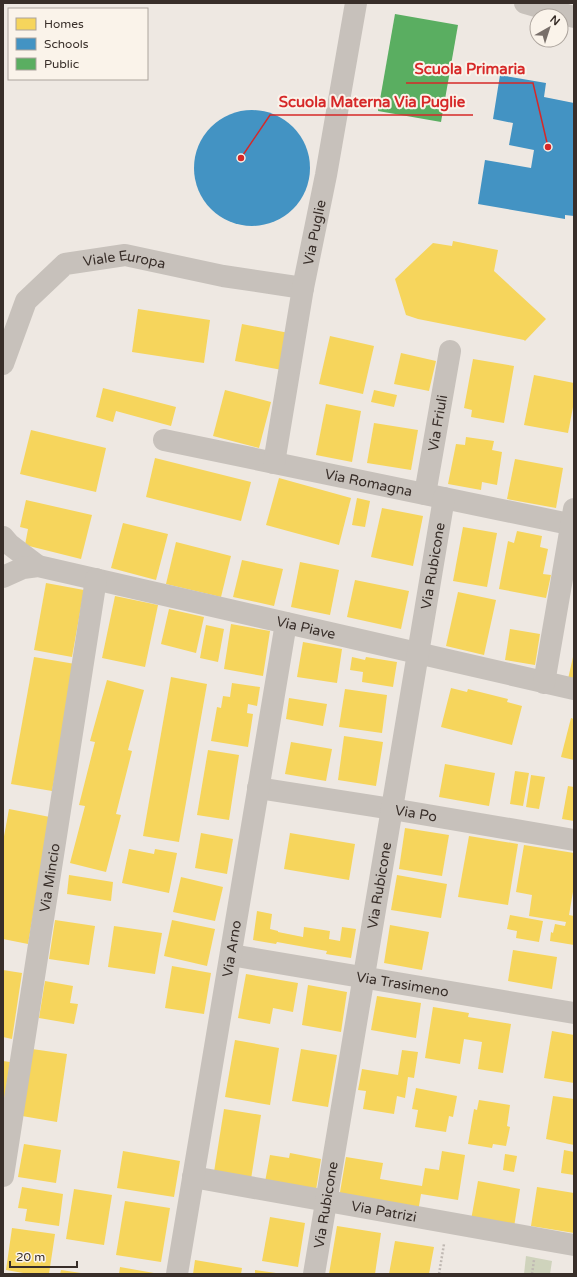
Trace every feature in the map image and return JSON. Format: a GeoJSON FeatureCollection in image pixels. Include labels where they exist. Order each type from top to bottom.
{"type":"FeatureCollection","features":[{"type":"Feature","properties":{"kind":"street","name":"Via Puglie"},"geometry":{"type":"LineString","coordinates":[[274,462],[303,288],[326,175],[356,3]]}},
{"type":"Feature","properties":{"kind":"street"},"geometry":{"type":"LineString","coordinates":[[525,3],[574,17]]}},
{"type":"Feature","properties":{"kind":"street","name":"Viale Europa"},"geometry":{"type":"LineString","coordinates":[[3,364],[26,301],[65,264],[125,255],[223,276],[303,288]]}},
{"type":"Feature","properties":{"kind":"street","name":"Via Friuli"},"geometry":{"type":"LineString","coordinates":[[435,496],[450,352]]}},
{"type":"Feature","properties":{"kind":"street","name":"Via Romagna"},"geometry":{"type":"LineString","coordinates":[[164,440],[435,496],[573,519]]}},
{"type":"Feature","properties":{"kind":"street","name":"Via Rubicone"},"geometry":{"type":"LineString","coordinates":[[314,1274],[418,653],[435,496]]}},
{"type":"Feature","properties":{"kind":"street"},"geometry":{"type":"LineString","coordinates":[[544,683],[573,519]]}},
{"type":"Feature","properties":{"kind":"street","name":"Via Piave"},"geometry":{"type":"LineString","coordinates":[[3,537],[9,544],[38,566]]}},
{"type":"Feature","properties":{"kind":"street","name":"Via Piave"},"geometry":{"type":"LineString","coordinates":[[3,577],[23,568],[38,566],[574,689]]}},
{"type":"Feature","properties":{"kind":"street","name":"Via Mincio"},"geometry":{"type":"LineString","coordinates":[[3,1176],[96,579]]}},
{"type":"Feature","properties":{"kind":"street","name":"Via Arno"},"geometry":{"type":"LineString","coordinates":[[177,1274],[286,622]]}},
{"type":"Feature","properties":{"kind":"street","name":"Via Po"},"geometry":{"type":"LineString","coordinates":[[258,788],[574,840]]}},
{"type":"Feature","properties":{"kind":"street","name":"Via Trasimeno"},"geometry":{"type":"LineString","coordinates":[[231,955],[574,1013]]}},
{"type":"Feature","properties":{"kind":"street","name":"Via Patrizi"},"geometry":{"type":"LineString","coordinates":[[193,1178],[574,1245]]}},
{"type":"Feature","properties":{"kind":"path"},"geometry":{"type":"LineString","coordinates":[[439,1274],[445,1240]]}},
{"type":"Feature","properties":{"kind":"green space"},"geometry":{"type":"Polygon","coordinates":[[[526,1256],[552,1261],[550,1274],[524,1274],[526,1256]]]}},
{"type":"Feature","properties":{"kind":"building: Homes"},"geometry":{"type":"Polygon","coordinates":[[[453,241],[498,250],[494,271],[546,319],[525,341],[418,319],[406,315],[395,279],[433,243],[452,246],[453,241]]]}},
{"type":"Feature","properties":{"kind":"building: Homes"},"geometry":{"type":"Polygon","coordinates":[[[138,309],[210,320],[204,363],[132,352],[138,309]]]}},
{"type":"Feature","properties":{"kind":"building: Homes"},"geometry":{"type":"Polygon","coordinates":[[[242,324],[289,333],[282,370],[235,361],[242,324]]]}},
{"type":"Feature","properties":{"kind":"building: Homes"},"geometry":{"type":"Polygon","coordinates":[[[330,336],[374,346],[363,394],[319,384],[330,336]]]}},
{"type":"Feature","properties":{"kind":"building: Homes"},"geometry":{"type":"Polygon","coordinates":[[[401,353],[436,361],[429,391],[394,384],[401,353]]]}},
{"type":"Feature","properties":{"kind":"building: Homes"},"geometry":{"type":"Polygon","coordinates":[[[473,359],[514,366],[504,423],[471,417],[472,410],[464,408],[473,359]]]}},
{"type":"Feature","properties":{"kind":"building: Homes"},"geometry":{"type":"Polygon","coordinates":[[[534,375],[574,383],[574,402],[568,433],[524,425],[534,375]]]}},
{"type":"Feature","properties":{"kind":"building: Homes"},"geometry":{"type":"Polygon","coordinates":[[[103,388],[176,407],[171,426],[116,411],[113,422],[96,417],[103,388]]]}},
{"type":"Feature","properties":{"kind":"building: Homes"},"geometry":{"type":"Polygon","coordinates":[[[225,390],[271,402],[259,448],[213,436],[225,390]]]}},
{"type":"Feature","properties":{"kind":"building: Homes"},"geometry":{"type":"Polygon","coordinates":[[[374,390],[397,395],[394,407],[371,402],[374,390]]]}},
{"type":"Feature","properties":{"kind":"building: Homes"},"geometry":{"type":"Polygon","coordinates":[[[326,404],[361,411],[352,462],[316,455],[326,404]]]}},
{"type":"Feature","properties":{"kind":"building: Homes"},"geometry":{"type":"Polygon","coordinates":[[[374,423],[418,430],[411,470],[367,463],[374,423]]]}},
{"type":"Feature","properties":{"kind":"building: Homes"},"geometry":{"type":"Polygon","coordinates":[[[31,430],[106,448],[96,492],[20,474],[31,430]]]}},
{"type":"Feature","properties":{"kind":"building: Homes"},"geometry":{"type":"Polygon","coordinates":[[[466,437],[494,441],[492,450],[502,452],[497,485],[482,482],[481,490],[448,484],[456,444],[465,445],[466,437]]]}},
{"type":"Feature","properties":{"kind":"building: Homes"},"geometry":{"type":"Polygon","coordinates":[[[155,458],[251,482],[241,521],[146,497],[155,458]]]}},
{"type":"Feature","properties":{"kind":"building: Homes"},"geometry":{"type":"Polygon","coordinates":[[[515,459],[563,468],[556,508],[507,499],[515,459]]]}},
{"type":"Feature","properties":{"kind":"building: Homes"},"geometry":{"type":"Polygon","coordinates":[[[279,478],[351,498],[339,545],[266,525],[279,478]]]}},
{"type":"Feature","properties":{"kind":"building: Homes"},"geometry":{"type":"Polygon","coordinates":[[[357,498],[370,501],[365,527],[352,525],[357,498]]]}},
{"type":"Feature","properties":{"kind":"building: Homes"},"geometry":{"type":"Polygon","coordinates":[[[26,500],[92,515],[81,559],[25,545],[28,529],[20,527],[26,500]]]}},
{"type":"Feature","properties":{"kind":"building: Homes"},"geometry":{"type":"Polygon","coordinates":[[[382,508],[423,516],[413,566],[371,557],[382,508]]]}},
{"type":"Feature","properties":{"kind":"building: Homes"},"geometry":{"type":"Polygon","coordinates":[[[123,523],[168,534],[156,580],[111,568],[123,523]]]}},
{"type":"Feature","properties":{"kind":"building: Homes"},"geometry":{"type":"Polygon","coordinates":[[[463,527],[497,533],[487,587],[453,581],[463,527]]]}},
{"type":"Feature","properties":{"kind":"building: Homes"},"geometry":{"type":"Polygon","coordinates":[[[517,531],[542,536],[540,547],[548,549],[543,574],[551,575],[546,598],[499,589],[508,541],[514,543],[517,531]]]}},
{"type":"Feature","properties":{"kind":"building: Homes"},"geometry":{"type":"Polygon","coordinates":[[[176,542],[231,556],[221,597],[166,584],[176,542]]]}},
{"type":"Feature","properties":{"kind":"building: Homes"},"geometry":{"type":"Polygon","coordinates":[[[242,560],[283,569],[274,606],[233,597],[242,560]]]}},
{"type":"Feature","properties":{"kind":"building: Homes"},"geometry":{"type":"Polygon","coordinates":[[[300,562],[339,570],[330,615],[291,607],[300,562]]]}},
{"type":"Feature","properties":{"kind":"building: Homes"},"geometry":{"type":"Polygon","coordinates":[[[355,580],[409,591],[401,629],[347,617],[355,580]]]}},
{"type":"Feature","properties":{"kind":"building: Homes"},"geometry":{"type":"Polygon","coordinates":[[[46,583],[84,590],[72,657],[34,650],[46,583]]]}},
{"type":"Feature","properties":{"kind":"building: Homes"},"geometry":{"type":"Polygon","coordinates":[[[458,592],[496,600],[484,655],[446,646],[458,592]]]}},
{"type":"Feature","properties":{"kind":"building: Homes"},"geometry":{"type":"Polygon","coordinates":[[[115,596],[158,605],[145,667],[102,658],[115,596]]]}},
{"type":"Feature","properties":{"kind":"building: Homes"},"geometry":{"type":"Polygon","coordinates":[[[169,609],[204,617],[196,653],[161,644],[169,609]]]}},
{"type":"Feature","properties":{"kind":"building: Homes"},"geometry":{"type":"Polygon","coordinates":[[[231,624],[270,631],[263,676],[224,669],[231,624]]]}},
{"type":"Feature","properties":{"kind":"building: Homes"},"geometry":{"type":"Polygon","coordinates":[[[206,625],[224,629],[218,662],[200,658],[206,625]]]}},
{"type":"Feature","properties":{"kind":"building: Homes"},"geometry":{"type":"Polygon","coordinates":[[[510,629],[540,634],[535,665],[505,660],[510,629]]]}},
{"type":"Feature","properties":{"kind":"building: Homes"},"geometry":{"type":"Polygon","coordinates":[[[303,642],[342,649],[337,683],[297,677],[303,642]]]}},
{"type":"Feature","properties":{"kind":"building: Homes"},"geometry":{"type":"Polygon","coordinates":[[[34,657],[75,664],[52,791],[11,784],[34,657]]]}},
{"type":"Feature","properties":{"kind":"building: Homes"},"geometry":{"type":"Polygon","coordinates":[[[352,657],[365,660],[366,657],[397,662],[393,687],[362,682],[363,672],[350,670],[352,657]]]}},
{"type":"Feature","properties":{"kind":"building: Homes"},"geometry":{"type":"Polygon","coordinates":[[[574,657],[574,680],[568,679],[574,657]]]}},
{"type":"Feature","properties":{"kind":"building: Homes"},"geometry":{"type":"Polygon","coordinates":[[[171,677],[207,684],[179,842],[143,836],[171,677]]]}},
{"type":"Feature","properties":{"kind":"building: Homes"},"geometry":{"type":"Polygon","coordinates":[[[107,680],[144,690],[128,750],[132,751],[116,814],[121,815],[106,872],[70,863],[85,806],[79,805],[95,742],[90,741],[107,680]]]}},
{"type":"Feature","properties":{"kind":"building: Homes"},"geometry":{"type":"Polygon","coordinates":[[[232,683],[260,687],[257,706],[248,704],[247,713],[253,714],[248,747],[211,741],[217,707],[221,708],[223,696],[230,697],[232,683]]]}},
{"type":"Feature","properties":{"kind":"building: Homes"},"geometry":{"type":"Polygon","coordinates":[[[451,688],[467,692],[468,689],[508,699],[507,702],[522,706],[512,745],[441,727],[451,688]]]}},
{"type":"Feature","properties":{"kind":"building: Homes"},"geometry":{"type":"Polygon","coordinates":[[[345,689],[387,695],[382,733],[339,727],[345,689]]]}},
{"type":"Feature","properties":{"kind":"building: Homes"},"geometry":{"type":"Polygon","coordinates":[[[289,698],[327,704],[323,726],[286,719],[289,698]]]}},
{"type":"Feature","properties":{"kind":"building: Homes"},"geometry":{"type":"Polygon","coordinates":[[[571,718],[574,719],[574,760],[561,757],[571,718]]]}},
{"type":"Feature","properties":{"kind":"building: Homes"},"geometry":{"type":"Polygon","coordinates":[[[344,736],[383,742],[376,786],[338,780],[344,736]]]}},
{"type":"Feature","properties":{"kind":"building: Homes"},"geometry":{"type":"Polygon","coordinates":[[[291,742],[332,749],[326,781],[285,774],[291,742]]]}},
{"type":"Feature","properties":{"kind":"building: Homes"},"geometry":{"type":"Polygon","coordinates":[[[208,750],[239,755],[229,820],[197,815],[208,750]]]}},
{"type":"Feature","properties":{"kind":"building: Homes"},"geometry":{"type":"Polygon","coordinates":[[[445,764],[495,773],[489,806],[439,797],[445,764]]]}},
{"type":"Feature","properties":{"kind":"building: Homes"},"geometry":{"type":"Polygon","coordinates":[[[515,771],[529,773],[523,806],[510,804],[515,771]]]}},
{"type":"Feature","properties":{"kind":"building: Homes"},"geometry":{"type":"Polygon","coordinates":[[[531,775],[545,777],[539,809],[526,807],[531,775]]]}},
{"type":"Feature","properties":{"kind":"building: Homes"},"geometry":{"type":"Polygon","coordinates":[[[568,786],[574,787],[574,821],[562,819],[568,786]]]}},
{"type":"Feature","properties":{"kind":"building: Homes"},"geometry":{"type":"Polygon","coordinates":[[[9,809],[50,817],[28,944],[3,939],[3,842],[9,809]]]}},
{"type":"Feature","properties":{"kind":"building: Homes"},"geometry":{"type":"Polygon","coordinates":[[[405,828],[449,835],[442,876],[399,869],[405,828]]]}},
{"type":"Feature","properties":{"kind":"building: Homes"},"geometry":{"type":"Polygon","coordinates":[[[201,833],[233,839],[227,874],[195,868],[201,833]]]}},
{"type":"Feature","properties":{"kind":"building: Homes"},"geometry":{"type":"Polygon","coordinates":[[[290,833],[355,844],[349,880],[284,869],[290,833]]]}},
{"type":"Feature","properties":{"kind":"building: Homes"},"geometry":{"type":"Polygon","coordinates":[[[469,836],[518,844],[508,905],[458,897],[469,836]]]}},
{"type":"Feature","properties":{"kind":"building: Homes"},"geometry":{"type":"Polygon","coordinates":[[[524,845],[574,853],[574,886],[569,915],[574,916],[574,945],[550,941],[551,932],[553,933],[555,924],[565,926],[566,922],[529,916],[532,895],[516,892],[524,845]]]}},
{"type":"Feature","properties":{"kind":"building: Homes"},"geometry":{"type":"Polygon","coordinates":[[[129,849],[154,854],[155,849],[177,853],[169,893],[122,883],[129,849]]]}},
{"type":"Feature","properties":{"kind":"building: Homes"},"geometry":{"type":"Polygon","coordinates":[[[69,875],[113,882],[111,901],[67,894],[69,875]]]}},
{"type":"Feature","properties":{"kind":"building: Homes"},"geometry":{"type":"Polygon","coordinates":[[[397,875],[447,884],[441,918],[391,910],[397,875]]]}},
{"type":"Feature","properties":{"kind":"building: Homes"},"geometry":{"type":"Polygon","coordinates":[[[181,877],[223,887],[215,921],[173,912],[181,877]]]}},
{"type":"Feature","properties":{"kind":"building: Homes"},"geometry":{"type":"Polygon","coordinates":[[[257,911],[272,914],[270,929],[303,937],[304,927],[330,931],[329,939],[340,941],[342,927],[356,929],[351,958],[326,954],[327,951],[277,942],[276,944],[253,940],[257,911]]]}},
{"type":"Feature","properties":{"kind":"building: Homes"},"geometry":{"type":"Polygon","coordinates":[[[510,915],[543,921],[539,942],[516,938],[517,931],[507,929],[510,915]]]}},
{"type":"Feature","properties":{"kind":"building: Homes"},"geometry":{"type":"Polygon","coordinates":[[[55,920],[95,926],[89,965],[49,959],[55,920]]]}},
{"type":"Feature","properties":{"kind":"building: Homes"},"geometry":{"type":"Polygon","coordinates":[[[172,920],[215,929],[207,966],[164,956],[172,920]]]}},
{"type":"Feature","properties":{"kind":"building: Homes"},"geometry":{"type":"Polygon","coordinates":[[[390,925],[429,932],[422,970],[384,963],[390,925]]]}},
{"type":"Feature","properties":{"kind":"building: Homes"},"geometry":{"type":"Polygon","coordinates":[[[114,926],[162,933],[155,974],[108,967],[114,926]]]}},
{"type":"Feature","properties":{"kind":"building: Homes"},"geometry":{"type":"Polygon","coordinates":[[[513,950],[557,957],[552,989],[508,981],[513,950]]]}},
{"type":"Feature","properties":{"kind":"building: Homes"},"geometry":{"type":"Polygon","coordinates":[[[172,966],[211,973],[204,1014],[165,1008],[172,966]]]}},
{"type":"Feature","properties":{"kind":"building: Homes"},"geometry":{"type":"Polygon","coordinates":[[[3,970],[22,973],[12,1039],[3,1037],[3,970]]]}},
{"type":"Feature","properties":{"kind":"building: Homes"},"geometry":{"type":"Polygon","coordinates":[[[246,974],[298,983],[293,1012],[273,1008],[270,1024],[238,1018],[246,974]]]}},
{"type":"Feature","properties":{"kind":"building: Homes"},"geometry":{"type":"Polygon","coordinates":[[[45,981],[73,986],[70,1003],[78,1004],[74,1024],[39,1018],[45,981]]]}},
{"type":"Feature","properties":{"kind":"building: Homes"},"geometry":{"type":"Polygon","coordinates":[[[308,985],[347,992],[341,1032],[302,1025],[308,985]]]}},
{"type":"Feature","properties":{"kind":"building: Homes"},"geometry":{"type":"Polygon","coordinates":[[[377,996],[421,1003],[416,1038],[371,1030],[377,996]]]}},
{"type":"Feature","properties":{"kind":"building: Homes"},"geometry":{"type":"Polygon","coordinates":[[[433,1007],[469,1013],[468,1017],[511,1024],[503,1073],[478,1069],[482,1042],[464,1039],[460,1064],[425,1058],[433,1007]]]}},
{"type":"Feature","properties":{"kind":"building: Homes"},"geometry":{"type":"Polygon","coordinates":[[[552,1031],[574,1035],[574,1083],[544,1078],[552,1031]]]}},
{"type":"Feature","properties":{"kind":"building: Homes"},"geometry":{"type":"Polygon","coordinates":[[[235,1040],[279,1048],[270,1105],[225,1097],[235,1040]]]}},
{"type":"Feature","properties":{"kind":"building: Homes"},"geometry":{"type":"Polygon","coordinates":[[[32,1049],[67,1054],[57,1122],[22,1116],[32,1049]]]}},
{"type":"Feature","properties":{"kind":"building: Homes"},"geometry":{"type":"Polygon","coordinates":[[[301,1049],[337,1055],[328,1107],[292,1101],[301,1049]]]}},
{"type":"Feature","properties":{"kind":"building: Homes"},"geometry":{"type":"Polygon","coordinates":[[[402,1050],[418,1052],[414,1078],[408,1077],[405,1098],[397,1096],[394,1114],[363,1109],[366,1091],[358,1090],[362,1069],[398,1075],[402,1050]]]}},
{"type":"Feature","properties":{"kind":"building: Homes"},"geometry":{"type":"Polygon","coordinates":[[[3,1061],[10,1062],[4,1102],[3,1102],[3,1061]]]}},
{"type":"Feature","properties":{"kind":"building: Homes"},"geometry":{"type":"Polygon","coordinates":[[[416,1088],[457,1096],[453,1117],[449,1116],[446,1132],[415,1127],[418,1110],[412,1109],[416,1088]]]}},
{"type":"Feature","properties":{"kind":"building: Homes"},"geometry":{"type":"Polygon","coordinates":[[[553,1096],[574,1099],[574,1145],[546,1139],[553,1096]]]}},
{"type":"Feature","properties":{"kind":"building: Homes"},"geometry":{"type":"Polygon","coordinates":[[[479,1100],[510,1105],[507,1126],[510,1127],[506,1146],[493,1144],[492,1148],[468,1144],[474,1109],[477,1110],[479,1100]]]}},
{"type":"Feature","properties":{"kind":"building: Homes"},"geometry":{"type":"Polygon","coordinates":[[[224,1109],[261,1115],[251,1179],[214,1172],[224,1109]]]}},
{"type":"Feature","properties":{"kind":"building: Homes"},"geometry":{"type":"Polygon","coordinates":[[[24,1144],[61,1150],[56,1183],[18,1177],[24,1144]]]}},
{"type":"Feature","properties":{"kind":"building: Homes"},"geometry":{"type":"Polygon","coordinates":[[[564,1150],[574,1152],[574,1175],[561,1173],[564,1150]]]}},
{"type":"Feature","properties":{"kind":"building: Homes"},"geometry":{"type":"Polygon","coordinates":[[[123,1151],[180,1161],[174,1197],[117,1188],[123,1151]]]}},
{"type":"Feature","properties":{"kind":"building: Homes"},"geometry":{"type":"Polygon","coordinates":[[[442,1151],[465,1155],[458,1200],[421,1194],[418,1212],[339,1198],[346,1157],[383,1163],[380,1179],[422,1186],[425,1168],[439,1170],[442,1151]]]}},
{"type":"Feature","properties":{"kind":"building: Homes"},"geometry":{"type":"Polygon","coordinates":[[[290,1153],[321,1159],[316,1190],[265,1182],[270,1155],[289,1158],[290,1153]]]}},
{"type":"Feature","properties":{"kind":"building: Homes"},"geometry":{"type":"Polygon","coordinates":[[[505,1154],[517,1156],[514,1172],[503,1170],[505,1154]]]}},
{"type":"Feature","properties":{"kind":"building: Homes"},"geometry":{"type":"Polygon","coordinates":[[[478,1181],[520,1189],[514,1227],[471,1220],[478,1181]]]}},
{"type":"Feature","properties":{"kind":"building: Homes"},"geometry":{"type":"Polygon","coordinates":[[[22,1187],[63,1194],[59,1226],[25,1221],[27,1209],[18,1208],[22,1187]]]}},
{"type":"Feature","properties":{"kind":"building: Homes"},"geometry":{"type":"Polygon","coordinates":[[[537,1187],[574,1193],[574,1233],[531,1226],[537,1187]]]}},
{"type":"Feature","properties":{"kind":"building: Homes"},"geometry":{"type":"Polygon","coordinates":[[[74,1189],[112,1195],[104,1245],[66,1239],[74,1189]]]}},
{"type":"Feature","properties":{"kind":"building: Homes"},"geometry":{"type":"Polygon","coordinates":[[[125,1201],[170,1208],[161,1262],[116,1255],[125,1201]]]}},
{"type":"Feature","properties":{"kind":"building: Homes"},"geometry":{"type":"Polygon","coordinates":[[[270,1217],[305,1223],[298,1267],[262,1261],[270,1217]]]}},
{"type":"Feature","properties":{"kind":"building: Homes"},"geometry":{"type":"Polygon","coordinates":[[[337,1226],[381,1233],[375,1274],[329,1274],[337,1226]]]}},
{"type":"Feature","properties":{"kind":"building: Homes"},"geometry":{"type":"Polygon","coordinates":[[[12,1228],[55,1234],[49,1274],[29,1274],[6,1270],[12,1228]]]}},
{"type":"Feature","properties":{"kind":"building: Homes"},"geometry":{"type":"Polygon","coordinates":[[[395,1241],[434,1247],[429,1274],[389,1274],[395,1241]]]}},
{"type":"Feature","properties":{"kind":"building: Homes"},"geometry":{"type":"Polygon","coordinates":[[[195,1260],[242,1268],[241,1274],[193,1274],[195,1260]]]}},
{"type":"Feature","properties":{"kind":"building: Homes"},"geometry":{"type":"Polygon","coordinates":[[[120,1267],[154,1273],[154,1274],[119,1274],[120,1267]]]}},
{"type":"Feature","properties":{"kind":"building: Homes"},"geometry":{"type":"Polygon","coordinates":[[[61,1270],[81,1273],[81,1274],[60,1274],[61,1270]]]}},
{"type":"Feature","properties":{"kind":"building: Homes"},"geometry":{"type":"Polygon","coordinates":[[[255,1270],[276,1273],[276,1274],[255,1274],[255,1270]]]}},
{"type":"Feature","properties":{"kind":"building: Schools"},"geometry":{"type":"Polygon","coordinates":[[[500,75],[546,83],[544,97],[574,103],[574,216],[565,215],[565,219],[478,204],[485,160],[531,168],[534,150],[509,145],[513,123],[493,119],[500,75]]]}},
{"type":"Feature","properties":{"kind":"building: Schools"},"geometry":{"type":"Polygon","coordinates":[[[252,110],[263,111],[274,115],[293,127],[305,146],[309,157],[309,179],[305,190],[293,209],[274,221],[263,225],[252,226],[241,225],[230,221],[211,209],[199,190],[195,179],[194,168],[195,157],[199,146],[211,127],[230,115],[241,111],[252,110]]]}},
{"type":"Feature","properties":{"kind":"building: Public"},"geometry":{"type":"Polygon","coordinates":[[[395,14],[458,25],[441,122],[378,111],[395,14]]]}},
{"type":"Feature","properties":{"kind":"place","name":"Scuola Primaria"},"geometry":{"type":"Point","coordinates":[548,147]}},
{"type":"Feature","properties":{"kind":"place","name":"Scuola Materna Via Puglie"},"geometry":{"type":"Point","coordinates":[241,158]}}]}
